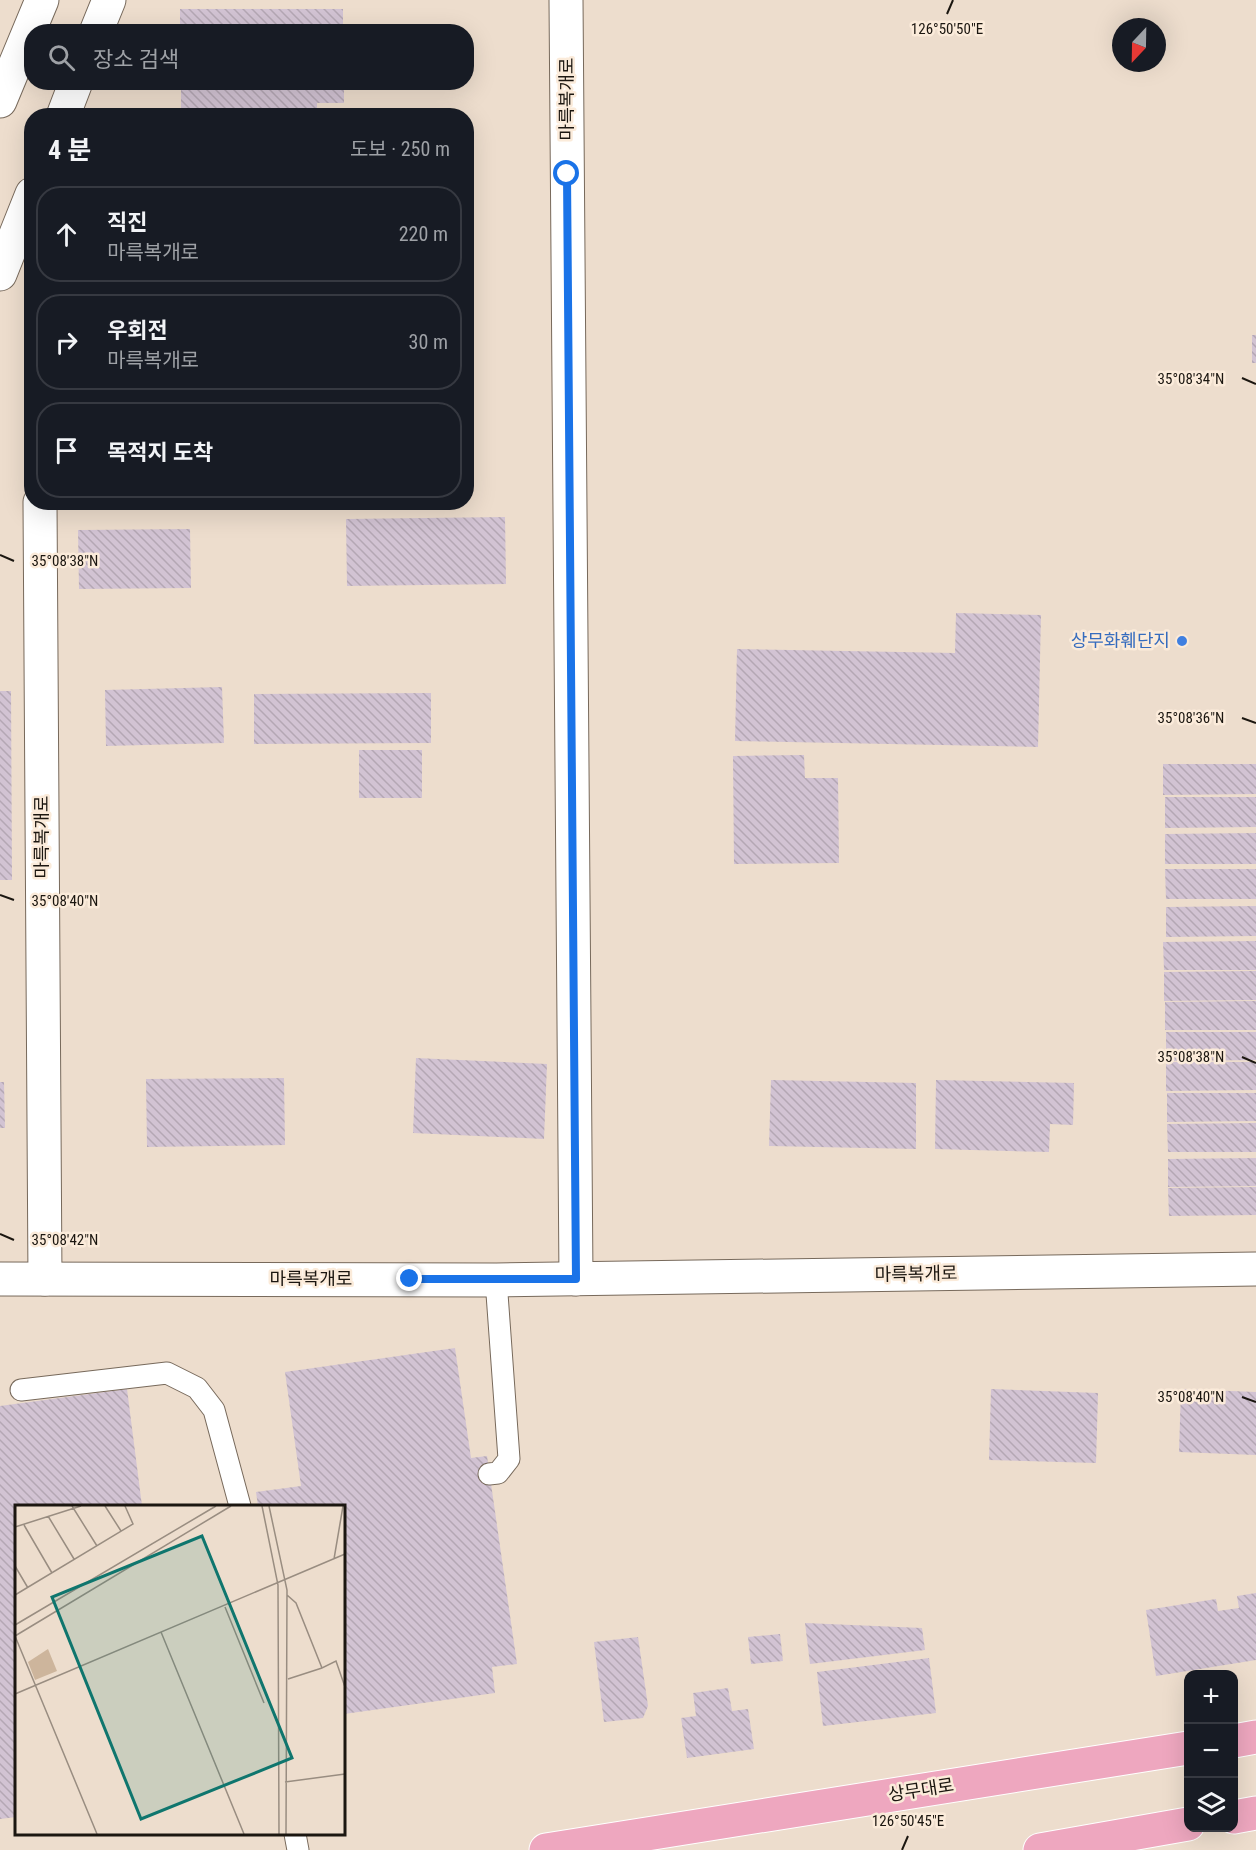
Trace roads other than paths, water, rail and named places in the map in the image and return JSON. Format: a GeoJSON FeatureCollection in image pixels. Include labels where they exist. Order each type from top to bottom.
{"type":"FeatureCollection","features":[{"type":"Feature","properties":{"kind":"main road"},"geometry":{"type":"LineString","coordinates":[[1238,1740],[1256,1737]]}},
{"type":"Feature","properties":{"kind":"main road","name":"상무대로"},"geometry":{"type":"LineString","coordinates":[[546,1850],[1184,1749]]}},
{"type":"Feature","properties":{"kind":"main road"},"geometry":{"type":"LineString","coordinates":[[1238,1816],[1256,1813]]}},
{"type":"Feature","properties":{"kind":"main road"},"geometry":{"type":"LineString","coordinates":[[1040,1850],[1184,1825]]}},
{"type":"Feature","properties":{"kind":"street"},"geometry":{"type":"LineString","coordinates":[[32,24],[42,0]]}},
{"type":"Feature","properties":{"kind":"street"},"geometry":{"type":"LineString","coordinates":[[99,24],[109,0]]}},
{"type":"Feature","properties":{"kind":"street","name":"마륵복개로"},"geometry":{"type":"LineString","coordinates":[[566,0],[576,1279]]}},
{"type":"Feature","properties":{"kind":"street"},"geometry":{"type":"LineString","coordinates":[[0,101],[24,43]]}},
{"type":"Feature","properties":{"kind":"street"},"geometry":{"type":"LineString","coordinates":[[66,108],[73,90]]}},
{"type":"Feature","properties":{"kind":"street"},"geometry":{"type":"LineString","coordinates":[[0,274],[24,215]]}},
{"type":"Feature","properties":{"kind":"street","name":"마륵복개로"},"geometry":{"type":"LineString","coordinates":[[40,510],[45,1279]]}},
{"type":"Feature","properties":{"kind":"street","name":"마륵복개로"},"geometry":{"type":"LineString","coordinates":[[0,1279],[496,1280],[1256,1269]]}},
{"type":"Feature","properties":{"kind":"lane"},"geometry":{"type":"LineString","coordinates":[[489,1474],[498,1473],[509,1459],[496,1280]]}},
{"type":"Feature","properties":{"kind":"lane"},"geometry":{"type":"LineString","coordinates":[[21,1390],[167,1373],[197,1388],[214,1410],[240,1505]]}},
{"type":"Feature","properties":{"kind":"lane"},"geometry":{"type":"LineString","coordinates":[[295,1835],[298,1850]]}},
{"type":"Feature","properties":{"kind":"place","name":"상무화훼단지"},"geometry":{"type":"Point","coordinates":[1182,641]}}]}
